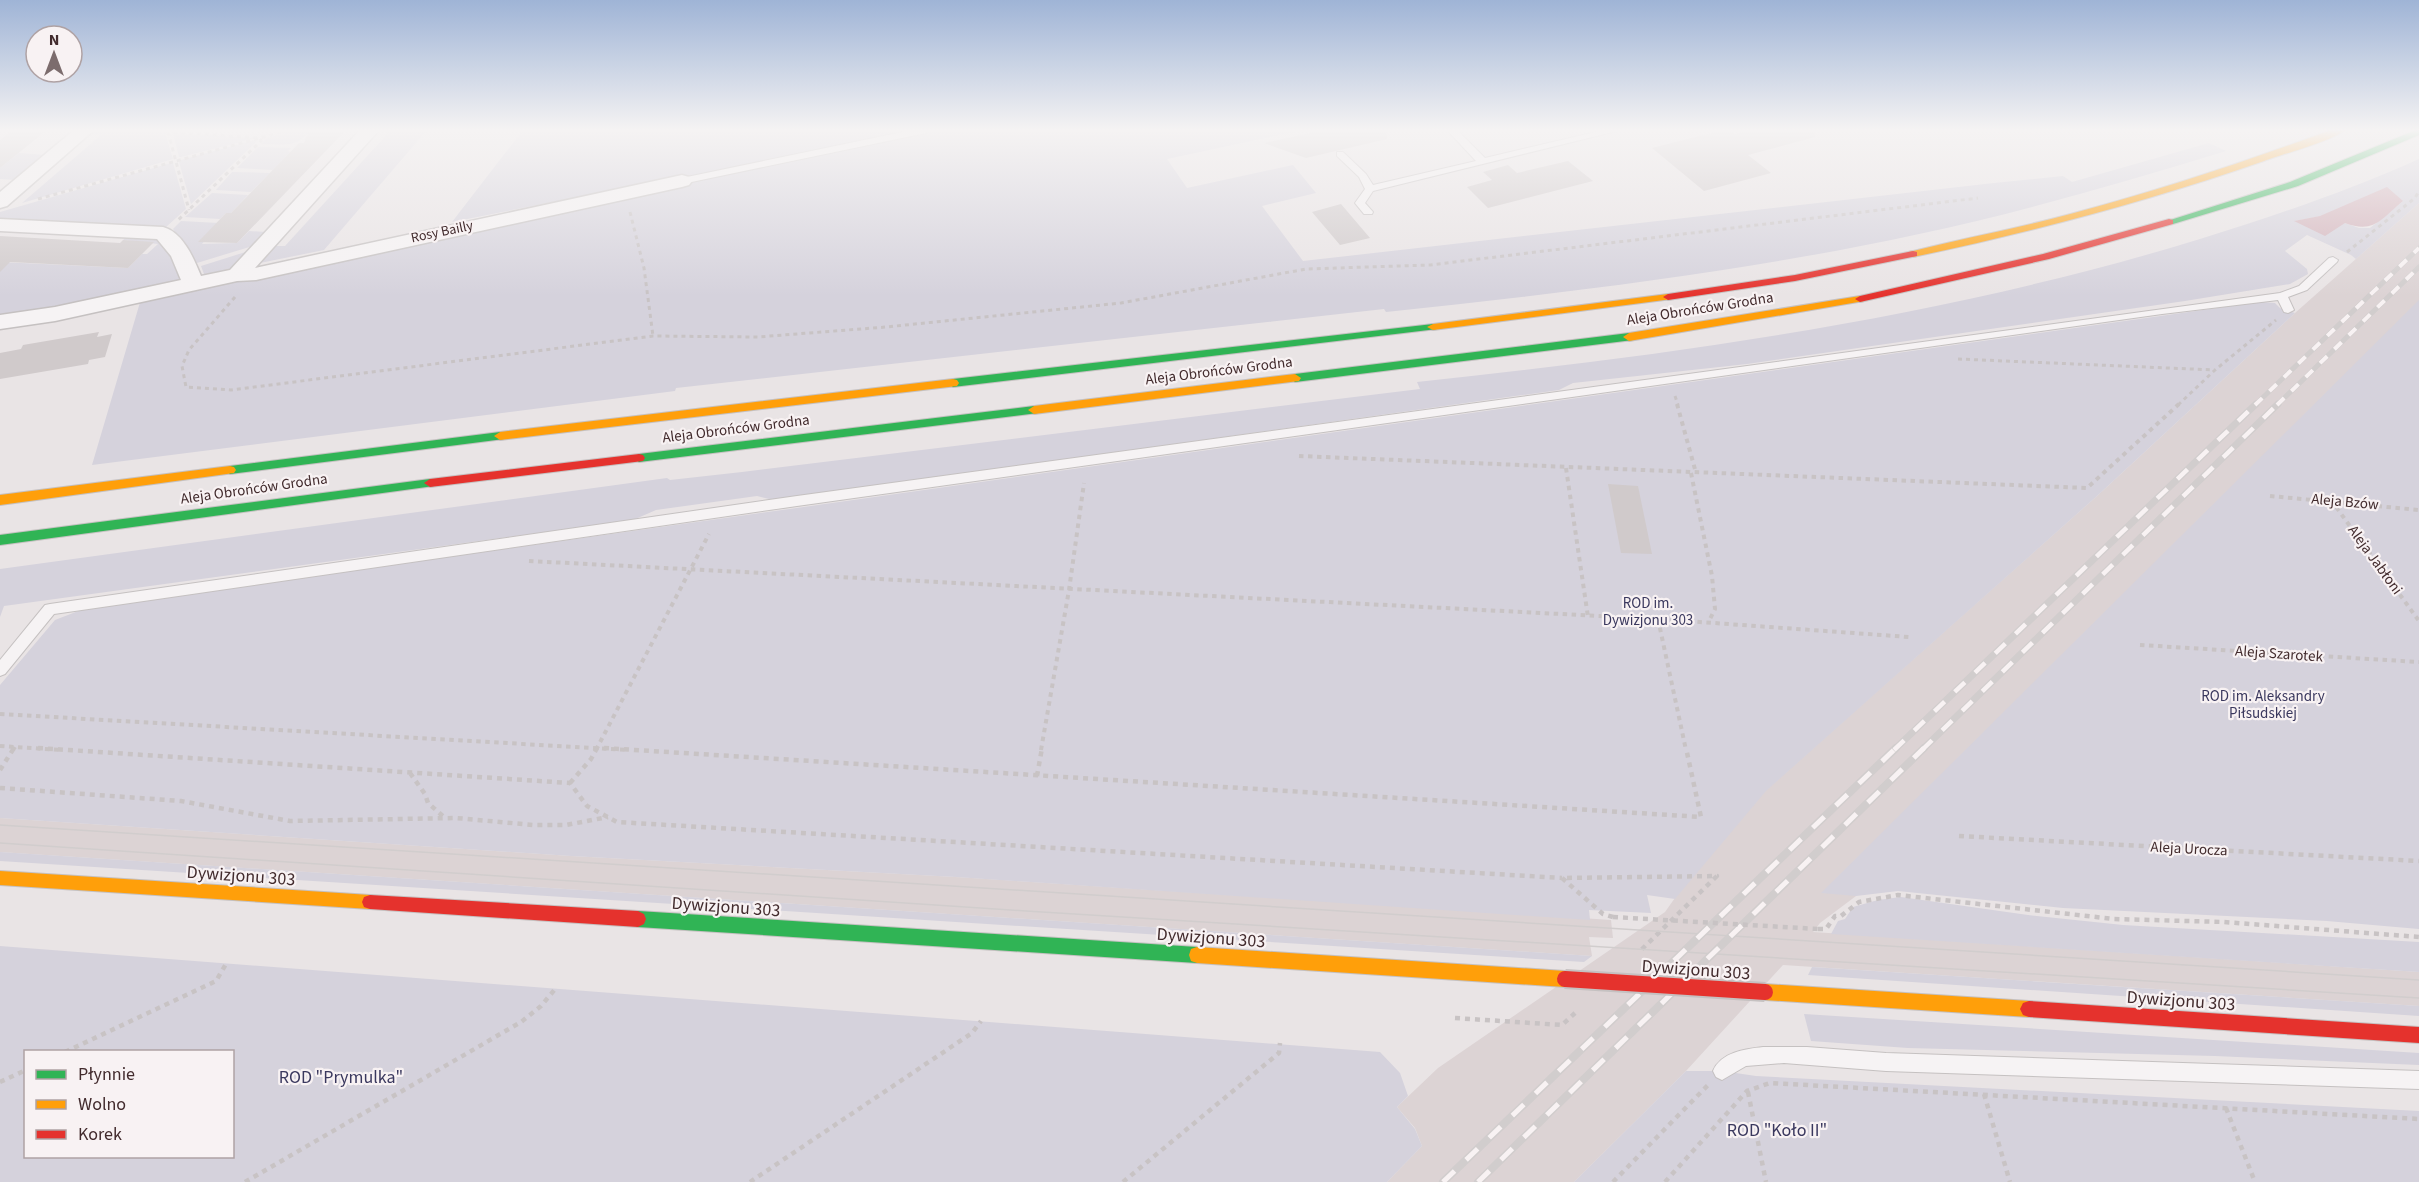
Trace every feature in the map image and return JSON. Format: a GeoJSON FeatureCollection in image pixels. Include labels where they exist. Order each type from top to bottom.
{"type":"FeatureCollection","features":[{"type":"Feature","properties":{"kind":"main road","name":"Aleja Obrońców Grodna"},"geometry":{"type":"LineString","coordinates":[[0,500],[416,446],[1602,307],[1795,278],[1995,237],[2186,185]]}},
{"type":"Feature","properties":{"kind":"main road","name":"Aleja Obrońców Grodna"},"geometry":{"type":"LineString","coordinates":[[0,540],[434,482],[1618,339],[1835,305],[2045,257],[2200,214],[2290,185]]}},
{"type":"Feature","properties":{"kind":"main road","name":"Dywizjonu 303"},"geometry":{"type":"LineString","coordinates":[[0,878],[2419,1035]]}},
{"type":"Feature","properties":{"kind":"street"},"geometry":{"type":"LineString","coordinates":[[0,202],[20,185]]}},
{"type":"Feature","properties":{"kind":"street"},"geometry":{"type":"LineString","coordinates":[[246,274],[323,185]]}},
{"type":"Feature","properties":{"kind":"street","name":"Rosy Bailly"},"geometry":{"type":"LineString","coordinates":[[0,322],[55,314],[663,185]]}},
{"type":"Feature","properties":{"kind":"street"},"geometry":{"type":"LineString","coordinates":[[0,225],[163,233],[170,239],[182,258],[193,284]]}},
{"type":"Feature","properties":{"kind":"lane"},"geometry":{"type":"LineString","coordinates":[[1368,185],[1370,189]]}},
{"type":"Feature","properties":{"kind":"lane"},"geometry":{"type":"LineString","coordinates":[[1368,212],[1360,202],[1370,189],[1386,185]]}},
{"type":"Feature","properties":{"kind":"lane"},"geometry":{"type":"LineString","coordinates":[[0,670],[50,609],[797,501],[2115,317],[2282,296],[2303,288],[2333,260]]}},
{"type":"Feature","properties":{"kind":"lane"},"geometry":{"type":"LineString","coordinates":[[2282,296],[2287,302],[2288,310]]}},
{"type":"Feature","properties":{"kind":"lane"},"geometry":{"type":"LineString","coordinates":[[1722,1071],[1733,1062],[1746,1058],[1810,1055],[1886,1062],[2419,1080]]}},
{"type":"Feature","properties":{"kind":"path"},"geometry":{"type":"LineString","coordinates":[[33,201],[88,185]]}},
{"type":"Feature","properties":{"kind":"path"},"geometry":{"type":"LineString","coordinates":[[183,185],[189,210]]}},
{"type":"Feature","properties":{"kind":"path"},"geometry":{"type":"LineString","coordinates":[[184,215],[215,185]]}},
{"type":"Feature","properties":{"kind":"path"},"geometry":{"type":"LineString","coordinates":[[2333,260],[2355,247],[2415,198],[2419,191]]}},
{"type":"Feature","properties":{"kind":"path"},"geometry":{"type":"LineString","coordinates":[[623,194],[644,268],[653,336]]}},
{"type":"Feature","properties":{"kind":"path"},"geometry":{"type":"LineString","coordinates":[[246,274],[189,350],[182,366],[186,387],[231,390],[653,336],[758,337],[886,327],[1121,303],[1306,269],[1430,265],[1978,198]]}},
{"type":"Feature","properties":{"kind":"path"},"geometry":{"type":"LineString","coordinates":[[1299,456],[2086,488],[2094,484],[2215,370],[2288,310]]}},
{"type":"Feature","properties":{"kind":"path"},"geometry":{"type":"LineString","coordinates":[[1952,358],[2215,370]]}},
{"type":"Feature","properties":{"kind":"path"},"geometry":{"type":"LineString","coordinates":[[1686,393],[1675,395],[1694,473],[1712,576],[1715,609],[1708,623]]}},
{"type":"Feature","properties":{"kind":"path"},"geometry":{"type":"LineString","coordinates":[[1566,468],[1588,617]]}},
{"type":"Feature","properties":{"kind":"path"},"geometry":{"type":"LineString","coordinates":[[1037,776],[1069,590],[1084,483]]}},
{"type":"Feature","properties":{"kind":"path","name":"Aleja Bzów"},"geometry":{"type":"LineString","coordinates":[[2270,496],[2419,510]]}},
{"type":"Feature","properties":{"kind":"path","name":"Aleja Jabłoni"},"geometry":{"type":"LineString","coordinates":[[2331,500],[2419,621]]}},
{"type":"Feature","properties":{"kind":"path"},"geometry":{"type":"LineString","coordinates":[[570,783],[591,759],[709,534]]}},
{"type":"Feature","properties":{"kind":"path"},"geometry":{"type":"LineString","coordinates":[[525,560],[690,571],[1658,619],[1909,637]]}},
{"type":"Feature","properties":{"kind":"path"},"geometry":{"type":"LineString","coordinates":[[0,714],[596,748],[1701,817],[1658,619]]}},
{"type":"Feature","properties":{"kind":"path","name":"Aleja Szarotek"},"geometry":{"type":"LineString","coordinates":[[2140,645],[2419,662]]}},
{"type":"Feature","properties":{"kind":"path"},"geometry":{"type":"LineString","coordinates":[[0,746],[570,783],[587,806],[616,822],[1562,878],[1717,876],[1640,951]]}},
{"type":"Feature","properties":{"kind":"path"},"geometry":{"type":"LineString","coordinates":[[0,770],[15,747]]}},
{"type":"Feature","properties":{"kind":"path"},"geometry":{"type":"LineString","coordinates":[[410,772],[425,794],[428,804],[445,818]]}},
{"type":"Feature","properties":{"kind":"path"},"geometry":{"type":"LineString","coordinates":[[0,788],[181,801],[290,821],[445,818],[533,825],[566,825],[608,817]]}},
{"type":"Feature","properties":{"kind":"path","name":"Aleja Urocza"},"geometry":{"type":"LineString","coordinates":[[1959,836],[2419,861]]}},
{"type":"Feature","properties":{"kind":"path"},"geometry":{"type":"LineString","coordinates":[[1562,878],[1603,914],[1613,917],[1826,929],[1834,916],[1841,916],[1848,905],[1870,898],[1898,895],[2114,919],[2224,922],[2419,937]]}},
{"type":"Feature","properties":{"kind":"path"},"geometry":{"type":"LineString","coordinates":[[69,1050],[216,981],[226,964]]}},
{"type":"Feature","properties":{"kind":"path"},"geometry":{"type":"LineString","coordinates":[[245,1182],[430,1076],[526,1017],[549,1001],[556,988]]}},
{"type":"Feature","properties":{"kind":"path"},"geometry":{"type":"LineString","coordinates":[[1455,1018],[1562,1025],[1579,1009]]}},
{"type":"Feature","properties":{"kind":"path"},"geometry":{"type":"LineString","coordinates":[[750,1182],[972,1033],[981,1021]]}},
{"type":"Feature","properties":{"kind":"path"},"geometry":{"type":"LineString","coordinates":[[1124,1182],[1279,1053],[1280,1043]]}},
{"type":"Feature","properties":{"kind":"path"},"geometry":{"type":"LineString","coordinates":[[0,1082],[24,1071]]}},
{"type":"Feature","properties":{"kind":"path"},"geometry":{"type":"LineString","coordinates":[[1612,1182],[1722,1071]]}},
{"type":"Feature","properties":{"kind":"path"},"geometry":{"type":"LineString","coordinates":[[1665,1182],[1747,1091],[1770,1083],[2419,1119]]}},
{"type":"Feature","properties":{"kind":"path"},"geometry":{"type":"LineString","coordinates":[[1747,1091],[1766,1182]]}},
{"type":"Feature","properties":{"kind":"path"},"geometry":{"type":"LineString","coordinates":[[1984,1094],[2010,1182]]}},
{"type":"Feature","properties":{"kind":"path"},"geometry":{"type":"LineString","coordinates":[[2226,1107],[2255,1182]]}},
{"type":"Feature","properties":{"kind":"shaded area"},"geometry":{"type":"Polygon","coordinates":[[[2387,187],[2403,201],[2383,219],[2370,226],[2363,227],[2345,223],[2325,236],[2294,221],[2320,216],[2387,187]]]}},
{"type":"Feature","properties":{"kind":"shaded area"},"geometry":{"type":"Polygon","coordinates":[[[2419,203],[2419,319],[1856,896],[1820,923],[1813,932],[2419,972],[2419,1006],[1783,965],[1686,1071],[1574,1182],[1387,1182],[1422,1146],[1415,1128],[1397,1107],[1438,1068],[1665,912],[1682,888],[1765,791],[2097,496],[2295,313],[2419,203]]]}},
{"type":"Feature","properties":{"kind":"shaded area"},"geometry":{"type":"Polygon","coordinates":[[[0,818],[571,856],[956,877],[1611,920],[1613,938],[1589,937],[1592,956],[0,852],[0,818]]]}},
{"type":"Feature","properties":{"kind":"green space"},"geometry":{"type":"Polygon","coordinates":[[[43,185],[83,185],[22,203],[43,185]]]}},
{"type":"Feature","properties":{"kind":"green space"},"geometry":{"type":"Polygon","coordinates":[[[94,185],[179,185],[186,209],[166,227],[0,220],[0,212],[94,185]]]}},
{"type":"Feature","properties":{"kind":"green space"},"geometry":{"type":"Polygon","coordinates":[[[186,185],[211,185],[191,204],[186,185]]]}},
{"type":"Feature","properties":{"kind":"green space"},"geometry":{"type":"Polygon","coordinates":[[[220,185],[258,185],[251,192],[216,190],[220,185]]]}},
{"type":"Feature","properties":{"kind":"green space"},"geometry":{"type":"Polygon","coordinates":[[[341,185],[380,185],[324,250],[255,264],[270,246],[285,246],[341,185]]]}},
{"type":"Feature","properties":{"kind":"green space"},"geometry":{"type":"Polygon","coordinates":[[[480,185],[637,185],[452,222],[480,185]]]}},
{"type":"Feature","properties":{"kind":"green space"},"geometry":{"type":"Polygon","coordinates":[[[642,185],[1185,185],[1187,188],[1200,185],[1310,185],[1316,193],[1262,206],[1303,261],[1975,185],[2111,185],[1996,216],[1853,247],[1787,260],[1654,280],[1453,305],[1386,312],[1384,309],[676,388],[675,391],[92,465],[141,299],[642,185]]]}},
{"type":"Feature","properties":{"kind":"green space"},"geometry":{"type":"Polygon","coordinates":[[[2356,185],[2419,185],[2419,203],[2356,259],[2307,235],[2285,251],[2307,269],[2308,274],[2290,284],[1747,364],[1573,383],[1559,390],[773,500],[757,496],[656,510],[633,520],[4,606],[0,617],[0,569],[667,478],[670,480],[742,472],[1420,389],[1417,382],[1714,345],[1910,311],[2008,290],[2200,239],[2356,185]],[[2403,201],[2295,221],[2345,223],[2359,228],[2370,228],[2403,201]]]}},
{"type":"Feature","properties":{"kind":"green space"},"geometry":{"type":"Polygon","coordinates":[[[212,193],[248,195],[231,213],[226,213],[220,219],[185,217],[212,193]]]}},
{"type":"Feature","properties":{"kind":"green space"},"geometry":{"type":"Polygon","coordinates":[[[181,221],[219,223],[202,244],[237,243],[249,231],[266,232],[259,244],[197,263],[173,229],[181,221]]]}},
{"type":"Feature","properties":{"kind":"green space"},"geometry":{"type":"Polygon","coordinates":[[[129,235],[161,239],[185,277],[180,281],[0,315],[0,262],[128,268],[142,254],[147,254],[158,244],[123,240],[129,235]]]}},
{"type":"Feature","properties":{"kind":"green space"},"geometry":{"type":"Polygon","coordinates":[[[255,249],[234,270],[204,274],[201,266],[255,249]]]}},
{"type":"Feature","properties":{"kind":"green space","name":"ROD im. Aleksandry Piłsudskiej"},"geometry":{"type":"Polygon","coordinates":[[[2419,300],[2419,929],[2327,921],[2063,908],[1898,891],[1856,896],[1821,893],[2419,300]]]}},
{"type":"Feature","properties":{"kind":"green space","name":"ROD im. Dywizjonu 303"},"geometry":{"type":"Polygon","coordinates":[[[2260,302],[2275,303],[2280,308],[2295,313],[2097,496],[1766,791],[1675,899],[1647,895],[1651,913],[1589,910],[1590,920],[956,877],[571,856],[0,818],[0,685],[55,620],[86,608],[2260,302]]]}},
{"type":"Feature","properties":{"kind":"green space"},"geometry":{"type":"Polygon","coordinates":[[[0,852],[1592,956],[1584,962],[0,861],[0,852]]]}},
{"type":"Feature","properties":{"kind":"green space"},"geometry":{"type":"Polygon","coordinates":[[[1901,897],[2028,915],[2123,925],[2419,942],[2419,972],[1831,934],[1838,921],[1845,919],[1853,907],[1901,897]]]}},
{"type":"Feature","properties":{"kind":"green space","name":"ROD \"Prymulka\""},"geometry":{"type":"Polygon","coordinates":[[[0,946],[1380,1052],[1400,1073],[1408,1096],[1397,1107],[1415,1129],[1422,1146],[1387,1182],[0,1182],[0,946]]]}},
{"type":"Feature","properties":{"kind":"green space"},"geometry":{"type":"Polygon","coordinates":[[[1812,967],[2419,1006],[2419,1016],[1808,975],[1812,967]]]}},
{"type":"Feature","properties":{"kind":"green space"},"geometry":{"type":"Polygon","coordinates":[[[1804,1014],[2419,1053],[2419,1065],[2215,1056],[1908,1048],[1811,1041],[1804,1014]]]}},
{"type":"Feature","properties":{"kind":"green space","name":"ROD \"Koło II\""},"geometry":{"type":"Polygon","coordinates":[[[1686,1071],[1722,1071],[1756,1076],[2419,1111],[2419,1182],[1574,1182],[1686,1071]]]}},
{"type":"Feature","properties":{"kind":"building"},"geometry":{"type":"Polygon","coordinates":[[[258,185],[293,185],[237,243],[198,242],[226,213],[231,213],[258,185]]]}},
{"type":"Feature","properties":{"kind":"building"},"geometry":{"type":"Polygon","coordinates":[[[1474,185],[1577,185],[1488,208],[1467,187],[1474,185]]]}},
{"type":"Feature","properties":{"kind":"building"},"geometry":{"type":"Polygon","coordinates":[[[1697,185],[1726,185],[1704,191],[1697,185]]]}},
{"type":"Feature","properties":{"kind":"building"},"geometry":{"type":"Polygon","coordinates":[[[1341,204],[1370,238],[1340,245],[1312,212],[1341,204]]]}},
{"type":"Feature","properties":{"kind":"building"},"geometry":{"type":"Polygon","coordinates":[[[0,236],[120,243],[123,240],[154,242],[128,268],[10,262],[0,272],[0,236]]]}},
{"type":"Feature","properties":{"kind":"building"},"geometry":{"type":"Polygon","coordinates":[[[99,332],[97,337],[112,334],[105,357],[89,360],[88,364],[0,379],[0,353],[21,349],[23,345],[99,332]]]}},
{"type":"Feature","properties":{"kind":"building"},"geometry":{"type":"Polygon","coordinates":[[[1608,484],[1638,486],[1652,554],[1621,553],[1608,484]]]}},
{"type":"Feature","properties":{"kind":"tram line"},"geometry":{"type":"LineString","coordinates":[[0,825],[2419,980]]}},
{"type":"Feature","properties":{"kind":"tram line"},"geometry":{"type":"LineString","coordinates":[[0,843],[1026,911],[2419,998]]}},
{"type":"Feature","properties":{"kind":"railway"},"geometry":{"type":"LineString","coordinates":[[2255,405],[2419,248]]}},
{"type":"Feature","properties":{"kind":"railway"},"geometry":{"type":"LineString","coordinates":[[2277,405],[2419,267]]}},
{"type":"Feature","properties":{"kind":"railway"},"geometry":{"type":"LineString","coordinates":[[1894,750],[2256,404]]}},
{"type":"Feature","properties":{"kind":"railway"},"geometry":{"type":"LineString","coordinates":[[1922,750],[2278,404]]}},
{"type":"Feature","properties":{"kind":"railway"},"geometry":{"type":"LineString","coordinates":[[1443,1182],[1896,748]]}},
{"type":"Feature","properties":{"kind":"railway"},"geometry":{"type":"LineString","coordinates":[[1478,1182],[1924,748]]}},
{"type":"Feature","properties":{"kind":"traffic: fast"},"geometry":{"type":"LineString","coordinates":[[2169,222],[2290,185]]}},
{"type":"Feature","properties":{"kind":"traffic: fast"},"geometry":{"type":"LineString","coordinates":[[953,383],[1433,327]]}},
{"type":"Feature","properties":{"kind":"traffic: fast"},"geometry":{"type":"LineString","coordinates":[[1295,378],[1629,337]]}},
{"type":"Feature","properties":{"kind":"traffic: fast"},"geometry":{"type":"LineString","coordinates":[[639,458],[1034,410]]}},
{"type":"Feature","properties":{"kind":"traffic: fast"},"geometry":{"type":"LineString","coordinates":[[230,470],[500,436]]}},
{"type":"Feature","properties":{"kind":"traffic: fast"},"geometry":{"type":"LineString","coordinates":[[0,540],[430,483]]}},
{"type":"Feature","properties":{"kind":"traffic: fast"},"geometry":{"type":"LineString","coordinates":[[638,919],[1197,955]]}},
{"type":"Feature","properties":{"kind":"traffic: slow"},"geometry":{"type":"LineString","coordinates":[[1913,254],[2022,230],[2181,185]]}},
{"type":"Feature","properties":{"kind":"traffic: slow"},"geometry":{"type":"LineString","coordinates":[[1433,327],[1668,297]]}},
{"type":"Feature","properties":{"kind":"traffic: slow"},"geometry":{"type":"LineString","coordinates":[[1629,337],[1860,299]]}},
{"type":"Feature","properties":{"kind":"traffic: slow"},"geometry":{"type":"LineString","coordinates":[[1034,410],[1295,378]]}},
{"type":"Feature","properties":{"kind":"traffic: slow"},"geometry":{"type":"LineString","coordinates":[[500,436],[953,383]]}},
{"type":"Feature","properties":{"kind":"traffic: slow"},"geometry":{"type":"LineString","coordinates":[[0,500],[230,470]]}},
{"type":"Feature","properties":{"kind":"traffic: slow"},"geometry":{"type":"LineString","coordinates":[[0,878],[370,902]]}},
{"type":"Feature","properties":{"kind":"traffic: slow"},"geometry":{"type":"LineString","coordinates":[[1197,955],[1565,979]]}},
{"type":"Feature","properties":{"kind":"traffic: slow"},"geometry":{"type":"LineString","coordinates":[[1765,992],[2029,1009]]}},
{"type":"Feature","properties":{"kind":"traffic: jam"},"geometry":{"type":"LineString","coordinates":[[1860,299],[2045,257],[2169,222]]}},
{"type":"Feature","properties":{"kind":"traffic: jam"},"geometry":{"type":"LineString","coordinates":[[1668,297],[1795,278],[1913,254]]}},
{"type":"Feature","properties":{"kind":"traffic: jam"},"geometry":{"type":"LineString","coordinates":[[430,483],[639,458]]}},
{"type":"Feature","properties":{"kind":"traffic: jam"},"geometry":{"type":"LineString","coordinates":[[370,902],[638,919]]}},
{"type":"Feature","properties":{"kind":"traffic: jam"},"geometry":{"type":"LineString","coordinates":[[1565,979],[1765,992]]}},
{"type":"Feature","properties":{"kind":"traffic: jam"},"geometry":{"type":"LineString","coordinates":[[2029,1009],[2419,1035]]}}]}
